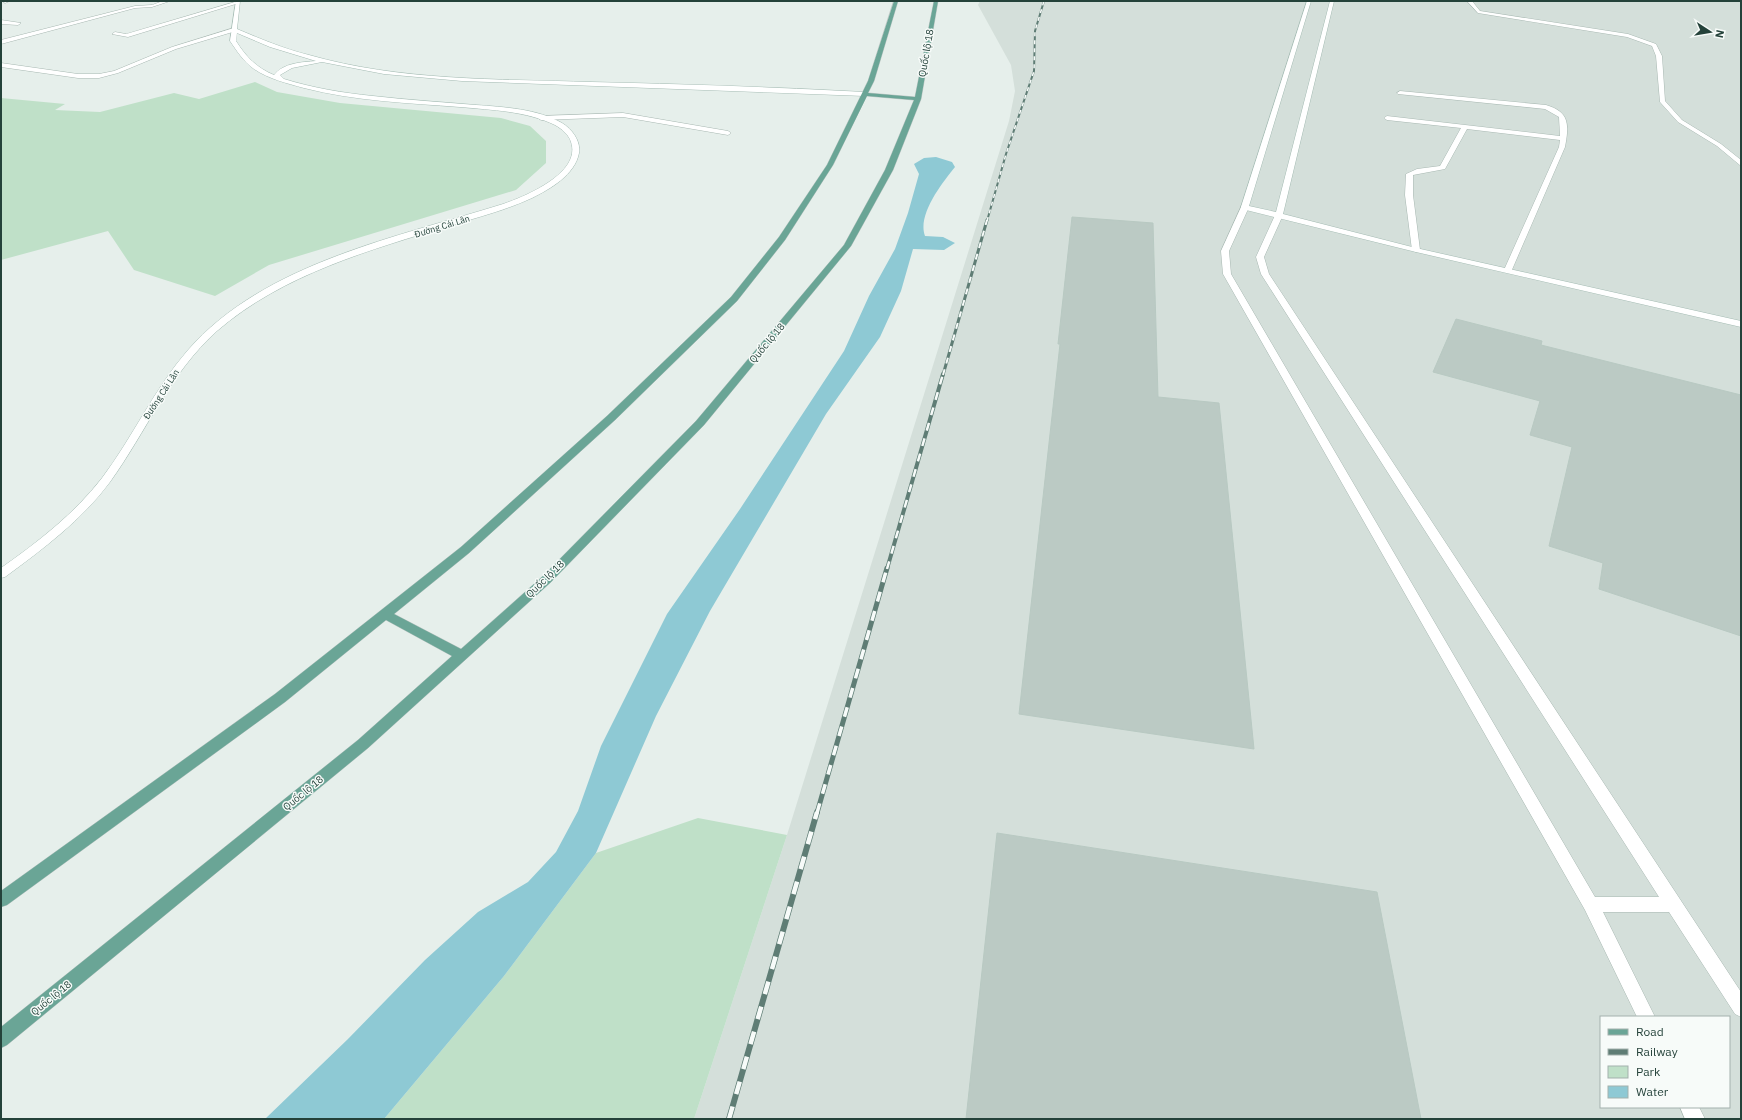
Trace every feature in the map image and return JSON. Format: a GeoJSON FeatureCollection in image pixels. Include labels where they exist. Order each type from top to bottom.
{"type":"FeatureCollection","features":[{"type":"Feature","properties":{"kind":"main road"},"geometry":{"type":"LineString","coordinates":[[1,42],[39,30],[135,7],[152,6],[168,1]]}},
{"type":"Feature","properties":{"kind":"main road"},"geometry":{"type":"LineString","coordinates":[[1,900],[280,698],[465,550],[611,418],[734,299],[782,238],[830,165],[865,94],[896,1]]}},
{"type":"Feature","properties":{"kind":"main road","name":"Quốc lộ 18"},"geometry":{"type":"LineString","coordinates":[[1,1039],[363,744],[547,579],[700,423],[847,246],[889,170],[918,99],[936,1]]}},
{"type":"Feature","properties":{"kind":"main road"},"geometry":{"type":"LineString","coordinates":[[1310,1],[1245,207],[1225,251],[1227,274],[1591,905],[1646,1016]]}},
{"type":"Feature","properties":{"kind":"main road"},"geometry":{"type":"LineString","coordinates":[[1332,1],[1279,214],[1260,257],[1265,274],[1675,904],[1741,1008]]}},
{"type":"Feature","properties":{"kind":"main road"},"geometry":{"type":"LineString","coordinates":[[1469,1],[1478,12],[1628,36],[1654,45],[1659,56],[1662,101],[1680,121],[1719,145],[1741,164]]}},
{"type":"Feature","properties":{"kind":"main road"},"geometry":{"type":"LineString","coordinates":[[115,34],[126,36],[237,2]]}},
{"type":"Feature","properties":{"kind":"main road","name":"Đường Cái Lân"},"geometry":{"type":"LineString","coordinates":[[1,574],[45,542],[89,499],[105,481],[181,363],[204,339],[239,311],[276,288],[322,266],[370,248],[509,205],[538,192],[563,174],[573,161],[576,147],[571,134],[561,125],[541,118],[485,108],[337,93],[283,81],[251,65],[233,41],[237,2]]}},
{"type":"Feature","properties":{"kind":"main road"},"geometry":{"type":"LineString","coordinates":[[1,22],[18,23]]}},
{"type":"Feature","properties":{"kind":"main road"},"geometry":{"type":"LineString","coordinates":[[1,65],[78,76],[99,76],[116,72],[174,48],[234,30],[273,46],[341,63],[378,70],[453,78],[865,94],[918,99]]}},
{"type":"Feature","properties":{"kind":"main road"},"geometry":{"type":"LineString","coordinates":[[283,81],[277,75],[279,72],[293,66],[313,62],[341,63]]}},
{"type":"Feature","properties":{"kind":"main road"},"geometry":{"type":"LineString","coordinates":[[1400,93],[1551,109],[1561,114],[1564,130],[1562,147],[1508,270]]}},
{"type":"Feature","properties":{"kind":"main road"},"geometry":{"type":"LineString","coordinates":[[541,118],[623,115],[728,133]]}},
{"type":"Feature","properties":{"kind":"main road"},"geometry":{"type":"LineString","coordinates":[[1387,118],[1563,138]]}},
{"type":"Feature","properties":{"kind":"main road"},"geometry":{"type":"LineString","coordinates":[[1416,250],[1409,195],[1410,174],[1417,171],[1443,168],[1465,126]]}},
{"type":"Feature","properties":{"kind":"main road"},"geometry":{"type":"LineString","coordinates":[[1245,207],[1279,214],[1416,250],[1741,324]]}},
{"type":"Feature","properties":{"kind":"main road"},"geometry":{"type":"LineString","coordinates":[[384,614],[461,655]]}},
{"type":"Feature","properties":{"kind":"main road"},"geometry":{"type":"LineString","coordinates":[[1591,905],[1675,904]]}},
{"type":"Feature","properties":{"kind":"main road"},"geometry":{"type":"LineString","coordinates":[[1690,1108],[1695,1119]]}},
{"type":"Feature","properties":{"kind":"shaded area"},"geometry":{"type":"Polygon","coordinates":[[[980,1],[1741,1],[1741,1119],[694,1119],[787,835],[1009,121],[1015,91],[1011,65],[978,5],[980,1]]]}},
{"type":"Feature","properties":{"kind":"green space"},"geometry":{"type":"Polygon","coordinates":[[[255,82],[277,92],[340,103],[501,118],[530,126],[546,141],[546,163],[516,190],[269,265],[215,296],[134,270],[108,231],[1,260],[1,98],[65,104],[55,110],[100,112],[174,93],[199,99],[255,82]]]}},
{"type":"Feature","properties":{"kind":"green space"},"geometry":{"type":"Polygon","coordinates":[[[698,818],[787,835],[694,1119],[384,1119],[504,976],[596,853],[698,818]]]}},
{"type":"Feature","properties":{"kind":"water"},"geometry":{"type":"Polygon","coordinates":[[[936,157],[952,162],[955,167],[932,200],[924,219],[923,228],[925,236],[943,237],[955,243],[944,250],[913,249],[901,291],[880,337],[826,414],[710,611],[656,716],[596,853],[504,976],[384,1119],[265,1119],[348,1039],[425,960],[478,912],[528,882],[556,852],[578,811],[601,746],[667,614],[740,509],[844,351],[869,296],[895,249],[908,213],[919,174],[914,164],[924,158],[936,157]]]}},
{"type":"Feature","properties":{"kind":"building"},"geometry":{"type":"Polygon","coordinates":[[[1072,217],[1153,223],[1158,397],[1219,403],[1254,749],[1019,714],[1060,344],[1058,344],[1072,217]]]}},
{"type":"Feature","properties":{"kind":"building"},"geometry":{"type":"Polygon","coordinates":[[[1456,319],[1542,341],[1541,345],[1741,395],[1741,636],[1599,589],[1603,563],[1549,546],[1572,447],[1530,435],[1540,401],[1433,372],[1456,319]]]}},
{"type":"Feature","properties":{"kind":"building"},"geometry":{"type":"Polygon","coordinates":[[[997,833],[1377,892],[1421,1119],[966,1119],[997,833]]]}},
{"type":"Feature","properties":{"kind":"railway"},"geometry":{"type":"LineString","coordinates":[[987,221],[1006,154],[1034,71],[1035,31],[1044,1]]}},
{"type":"Feature","properties":{"kind":"railway"},"geometry":{"type":"LineString","coordinates":[[943,375],[987,220]]}},
{"type":"Feature","properties":{"kind":"railway"},"geometry":{"type":"LineString","coordinates":[[887,569],[943,374]]}},
{"type":"Feature","properties":{"kind":"railway"},"geometry":{"type":"LineString","coordinates":[[817,813],[887,568]]}},
{"type":"Feature","properties":{"kind":"railway"},"geometry":{"type":"LineString","coordinates":[[729,1119],[817,812]]}}]}
